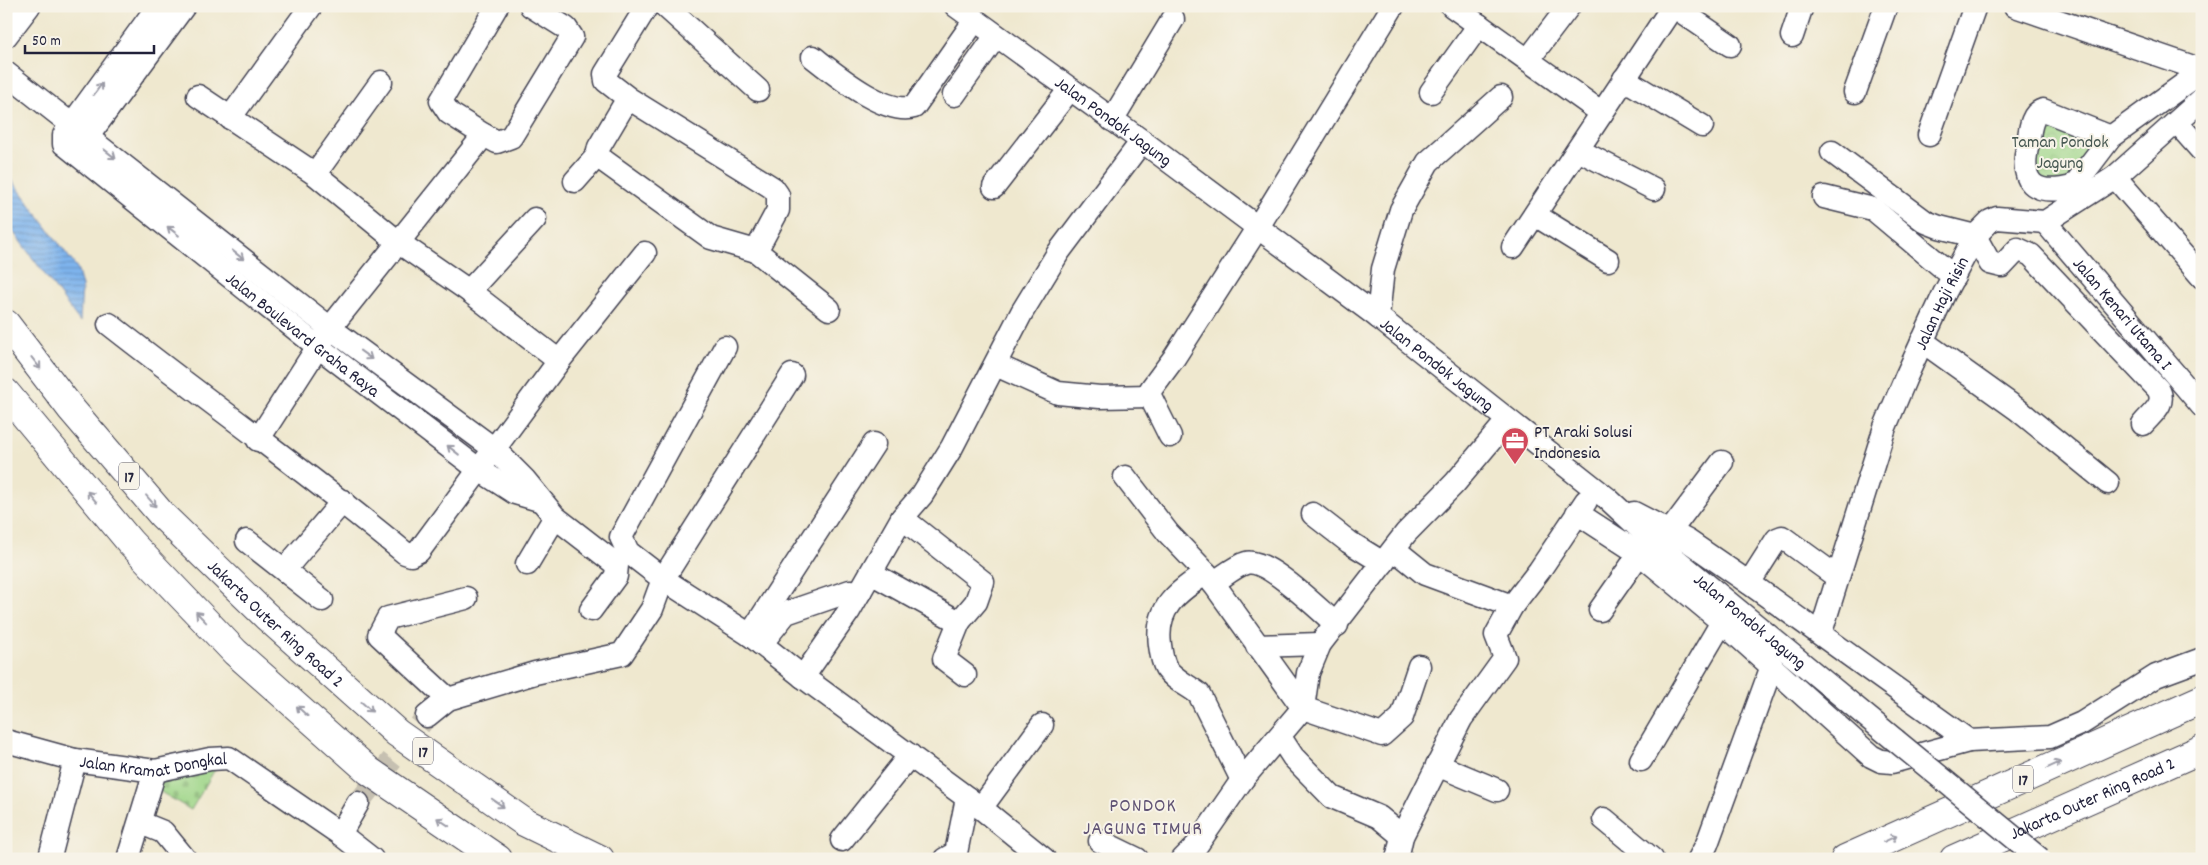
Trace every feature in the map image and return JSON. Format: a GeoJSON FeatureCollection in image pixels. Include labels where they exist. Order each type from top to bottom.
{"type":"FeatureCollection","features":[{"type":"Feature","properties":{"kind":"highway","name":"Jakarta Outer Ring Road 2"},"geometry":{"type":"LineString","coordinates":[[6,324],[72,410],[162,515],[266,616],[397,734],[524,822],[600,859]]}},
{"type":"Feature","properties":{"kind":"highway","name":"17"},"geometry":{"type":"LineString","coordinates":[[6,393],[130,542],[235,652],[369,771],[498,859]]}},
{"type":"Feature","properties":{"kind":"highway","name":"17"},"geometry":{"type":"LineString","coordinates":[[1845,859],[2202,699]]}},
{"type":"Feature","properties":{"kind":"highway","name":"Jakarta Outer Ring Road 2"},"geometry":{"type":"LineString","coordinates":[[1954,859],[2202,749]]}},
{"type":"Feature","properties":{"kind":"street"},"geometry":{"type":"LineString","coordinates":[[6,36],[29,6]]}},
{"type":"Feature","properties":{"kind":"street","name":"Jalan Boulevard Graha Raya"},"geometry":{"type":"LineString","coordinates":[[80,130],[158,6]]}},
{"type":"Feature","properties":{"kind":"street","name":"Jalan Boulevard Graha Raya"},"geometry":{"type":"LineString","coordinates":[[184,6],[80,130],[64,135],[64,144],[324,337],[493,448],[524,479],[539,500],[555,517],[617,565],[616,576],[591,610]]}},
{"type":"Feature","properties":{"kind":"street"},"geometry":{"type":"LineString","coordinates":[[230,118],[311,6]]}},
{"type":"Feature","properties":{"kind":"street"},"geometry":{"type":"LineString","coordinates":[[497,6],[441,101],[449,113],[497,142],[512,136],[572,37],[566,28],[531,6]]}},
{"type":"Feature","properties":{"kind":"street"},"geometry":{"type":"LineString","coordinates":[[647,6],[605,74],[606,81],[628,98],[773,188],[778,195],[778,210],[756,251]]}},
{"type":"Feature","properties":{"kind":"street"},"geometry":{"type":"LineString","coordinates":[[665,6],[758,90]]}},
{"type":"Feature","properties":{"kind":"street","name":"Jalan Pondok Jagung"},"geometry":{"type":"LineString","coordinates":[[956,6],[1142,141],[1378,317],[1601,494],[1655,542],[2040,859]]}},
{"type":"Feature","properties":{"kind":"street"},"geometry":{"type":"LineString","coordinates":[[1170,436],[1150,396],[1151,389],[1174,358],[1258,227],[1393,6]]}},
{"type":"Feature","properties":{"kind":"street"},"geometry":{"type":"LineString","coordinates":[[1528,60],[1570,6]]}},
{"type":"Feature","properties":{"kind":"street"},"geometry":{"type":"LineString","coordinates":[[1513,247],[1673,6],[1730,45]]}},
{"type":"Feature","properties":{"kind":"street"},"geometry":{"type":"LineString","coordinates":[[1792,36],[1802,6]]}},
{"type":"Feature","properties":{"kind":"street"},"geometry":{"type":"LineString","coordinates":[[1855,92],[1886,6]]}},
{"type":"Feature","properties":{"kind":"street"},"geometry":{"type":"LineString","coordinates":[[1929,135],[1975,6]]}},
{"type":"Feature","properties":{"kind":"street"},"geometry":{"type":"LineString","coordinates":[[2015,6],[2201,71]]}},
{"type":"Feature","properties":{"kind":"street"},"geometry":{"type":"LineString","coordinates":[[1456,7],[1602,113]]}},
{"type":"Feature","properties":{"kind":"street"},"geometry":{"type":"LineString","coordinates":[[1112,120],[1173,19]]}},
{"type":"Feature","properties":{"kind":"street"},"geometry":{"type":"LineString","coordinates":[[813,57],[858,92],[898,108],[907,109],[914,107],[975,20]]}},
{"type":"Feature","properties":{"kind":"street"},"geometry":{"type":"LineString","coordinates":[[1431,92],[1479,25]]}},
{"type":"Feature","properties":{"kind":"street"},"geometry":{"type":"LineString","coordinates":[[954,95],[996,36]]}},
{"type":"Feature","properties":{"kind":"street"},"geometry":{"type":"LineString","coordinates":[[2111,137],[2201,71]]}},
{"type":"Feature","properties":{"kind":"street"},"geometry":{"type":"LineString","coordinates":[[6,73],[80,130]]}},
{"type":"Feature","properties":{"kind":"street"},"geometry":{"type":"LineString","coordinates":[[1624,80],[1702,126]]}},
{"type":"Feature","properties":{"kind":"street"},"geometry":{"type":"LineString","coordinates":[[315,174],[381,82]]}},
{"type":"Feature","properties":{"kind":"street"},"geometry":{"type":"LineString","coordinates":[[994,187],[1070,90]]}},
{"type":"Feature","properties":{"kind":"street"},"geometry":{"type":"LineString","coordinates":[[198,96],[315,174],[398,242],[469,291],[560,360]]}},
{"type":"Feature","properties":{"kind":"street"},"geometry":{"type":"LineString","coordinates":[[1378,317],[1383,269],[1400,210],[1428,162],[1501,97]]}},
{"type":"Feature","properties":{"kind":"street"},"geometry":{"type":"LineString","coordinates":[[575,181],[597,156],[599,147],[628,98]]}},
{"type":"Feature","properties":{"kind":"street"},"geometry":{"type":"LineString","coordinates":[[2045,222],[2115,177],[2202,99]]}},
{"type":"Feature","properties":{"kind":"street"},"geometry":{"type":"LineString","coordinates":[[2177,123],[2202,151]]}},
{"type":"Feature","properties":{"kind":"street","name":"Jalan Boulevard Graha Raya"},"geometry":{"type":"LineString","coordinates":[[80,130],[478,469],[515,493],[539,500]]}},
{"type":"Feature","properties":{"kind":"street"},"geometry":{"type":"LineString","coordinates":[[258,440],[324,337],[484,135]]}},
{"type":"Feature","properties":{"kind":"street"},"geometry":{"type":"LineString","coordinates":[[803,677],[866,583],[902,518],[922,495],[952,448],[1022,312],[1058,253],[1142,141]]}},
{"type":"Feature","properties":{"kind":"street"},"geometry":{"type":"LineString","coordinates":[[1578,150],[1654,189]]}},
{"type":"Feature","properties":{"kind":"street"},"geometry":{"type":"LineString","coordinates":[[1832,152],[1926,222],[1975,236],[1990,263],[2002,266],[2018,249],[2031,255],[2158,389],[2162,396],[2161,403],[2143,424]]}},
{"type":"Feature","properties":{"kind":"street"},"geometry":{"type":"LineString","coordinates":[[597,156],[710,238],[756,251],[829,308]]}},
{"type":"Feature","properties":{"kind":"street"},"geometry":{"type":"LineString","coordinates":[[2115,177],[2202,277]]}},
{"type":"Feature","properties":{"kind":"street"},"geometry":{"type":"LineString","coordinates":[[1824,197],[1873,209],[1954,277]]}},
{"type":"Feature","properties":{"kind":"street"},"geometry":{"type":"LineString","coordinates":[[1535,215],[1608,260]]}},
{"type":"Feature","properties":{"kind":"street","name":"Jalan Haji Risin"},"geometry":{"type":"LineString","coordinates":[[1820,632],[1885,427],[1922,341],[1975,236],[1990,221],[1997,218],[2045,222]]}},
{"type":"Feature","properties":{"kind":"street"},"geometry":{"type":"LineString","coordinates":[[469,291],[535,219]]}},
{"type":"Feature","properties":{"kind":"street","name":"Jalan Kenari Utama I"},"geometry":{"type":"LineString","coordinates":[[2045,222],[2202,406]]}},
{"type":"Feature","properties":{"kind":"street"},"geometry":{"type":"LineString","coordinates":[[109,324],[258,440],[342,501],[405,553],[415,554],[560,360],[646,253]]}},
{"type":"Feature","properties":{"kind":"street"},"geometry":{"type":"LineString","coordinates":[[1922,341],[2017,409],[2108,483]]}},
{"type":"Feature","properties":{"kind":"street"},"geometry":{"type":"LineString","coordinates":[[725,347],[621,537],[628,552],[663,579],[756,639],[803,677],[974,803],[1044,859]]}},
{"type":"Feature","properties":{"kind":"street"},"geometry":{"type":"LineString","coordinates":[[996,365],[1058,393],[1100,397],[1150,396]]}},
{"type":"Feature","properties":{"kind":"street"},"geometry":{"type":"LineString","coordinates":[[427,716],[448,698],[535,673],[622,654],[652,609],[663,579],[792,375]]}},
{"type":"Feature","properties":{"kind":"street"},"geometry":{"type":"LineString","coordinates":[[1197,854],[1242,780],[1303,708],[1308,673],[1320,644],[1337,625],[1388,556],[1507,421]]}},
{"type":"Feature","properties":{"kind":"street"},"geometry":{"type":"LineString","coordinates":[[756,639],[874,444]]}},
{"type":"Feature","properties":{"kind":"street"},"geometry":{"type":"LineString","coordinates":[[1600,610],[1722,462]]}},
{"type":"Feature","properties":{"kind":"street"},"geometry":{"type":"LineString","coordinates":[[1125,477],[1168,533],[1210,578],[1303,708],[1382,735],[1402,717],[1419,666]]}},
{"type":"Feature","properties":{"kind":"street"},"geometry":{"type":"LineString","coordinates":[[1397,859],[1402,836],[1436,765],[1461,719],[1505,658],[1496,635],[1512,606],[1539,571],[1577,513],[1601,494]]}},
{"type":"Feature","properties":{"kind":"street"},"geometry":{"type":"LineString","coordinates":[[285,569],[342,501]]}},
{"type":"Feature","properties":{"kind":"street"},"geometry":{"type":"LineString","coordinates":[[1577,513],[1655,542],[1749,583],[1820,632],[1969,741]]}},
{"type":"Feature","properties":{"kind":"street"},"geometry":{"type":"LineString","coordinates":[[1313,514],[1349,542],[1388,556],[1424,574],[1512,606]]}},
{"type":"Feature","properties":{"kind":"street"},"geometry":{"type":"LineString","coordinates":[[527,564],[555,517]]}},
{"type":"Feature","properties":{"kind":"street"},"geometry":{"type":"LineString","coordinates":[[902,518],[983,582],[976,602],[959,622],[944,659],[966,676]]}},
{"type":"Feature","properties":{"kind":"street"},"geometry":{"type":"LineString","coordinates":[[1749,583],[1777,539],[1782,537],[1833,574]]}},
{"type":"Feature","properties":{"kind":"street"},"geometry":{"type":"LineString","coordinates":[[248,541],[322,600]]}},
{"type":"Feature","properties":{"kind":"street"},"geometry":{"type":"LineString","coordinates":[[1655,542],[1722,622],[1871,756],[1881,761],[1892,762],[1969,741],[2050,737],[2082,723],[2156,676],[2202,659]]}},
{"type":"Feature","properties":{"kind":"street"},"geometry":{"type":"LineString","coordinates":[[1242,780],[1198,694],[1190,687],[1180,683],[1166,668],[1161,657],[1159,626],[1161,618],[1173,598],[1210,578],[1246,562],[1260,563],[1278,575],[1337,625]]}},
{"type":"Feature","properties":{"kind":"street"},"geometry":{"type":"LineString","coordinates":[[756,639],[786,612],[850,591],[866,583],[959,622]]}},
{"type":"Feature","properties":{"kind":"street"},"geometry":{"type":"LineString","coordinates":[[448,698],[379,635],[388,618],[466,598]]}},
{"type":"Feature","properties":{"kind":"street"},"geometry":{"type":"LineString","coordinates":[[1641,760],[1722,622]]}},
{"type":"Feature","properties":{"kind":"street"},"geometry":{"type":"LineString","coordinates":[[1257,646],[1320,644]]}},
{"type":"Feature","properties":{"kind":"street"},"geometry":{"type":"LineString","coordinates":[[1700,859],[1772,666]]}},
{"type":"Feature","properties":{"kind":"street"},"geometry":{"type":"LineString","coordinates":[[945,859],[956,852],[974,803],[1042,725]]}},
{"type":"Feature","properties":{"kind":"street"},"geometry":{"type":"LineString","coordinates":[[1280,737],[1293,757],[1332,797],[1379,817],[1402,836]]}},
{"type":"Feature","properties":{"kind":"street","name":"Jalan Kramat Dongkal"},"geometry":{"type":"LineString","coordinates":[[6,741],[74,760],[155,771],[210,759],[229,758],[340,834],[372,859]]}},
{"type":"Feature","properties":{"kind":"street"},"geometry":{"type":"LineString","coordinates":[[842,840],[910,755]]}},
{"type":"Feature","properties":{"kind":"street"},"geometry":{"type":"LineString","coordinates":[[50,857],[74,760]]}},
{"type":"Feature","properties":{"kind":"street"},"geometry":{"type":"LineString","coordinates":[[1436,765],[1497,790]]}},
{"type":"Feature","properties":{"kind":"street"},"geometry":{"type":"LineString","coordinates":[[128,859],[141,823],[155,771]]}},
{"type":"Feature","properties":{"kind":"street"},"geometry":{"type":"LineString","coordinates":[[340,834],[358,803]]}},
{"type":"Feature","properties":{"kind":"street"},"geometry":{"type":"LineString","coordinates":[[1604,819],[1652,859]]}},
{"type":"Feature","properties":{"kind":"street"},"geometry":{"type":"LineString","coordinates":[[141,823],[163,832],[185,859]]}},
{"type":"Feature","properties":{"kind":"street"},"geometry":{"type":"LineString","coordinates":[[1100,842],[1137,859]]}},
{"type":"Feature","properties":{"kind":"green space","name":"Taman Pondok Jagung"},"geometry":{"type":"Polygon","coordinates":[[[2043,110],[2111,137],[2079,182],[2031,183],[2043,110]]]}},
{"type":"Feature","properties":{"kind":"green space"},"geometry":{"type":"Polygon","coordinates":[[[217,766],[191,810],[154,788],[158,776],[217,766]]]}},
{"type":"Feature","properties":{"kind":"water"},"geometry":{"type":"Polygon","coordinates":[[[6,172],[77,268],[82,286],[80,322],[6,222],[6,172]]]}},
{"type":"Feature","properties":{"kind":"tunnel"},"geometry":{"type":"LineString","coordinates":[[358,803],[427,716]]}},
{"type":"Feature","properties":{"kind":"place","name":"PT Araki Solusi Indonesia"},"geometry":{"type":"Point","coordinates":[1515,465]}},
{"type":"Feature","properties":{"kind":"district","name":"PONDOK JAGUNG TIMUR"},"geometry":{"type":"Point","coordinates":[1143,816]}}]}
